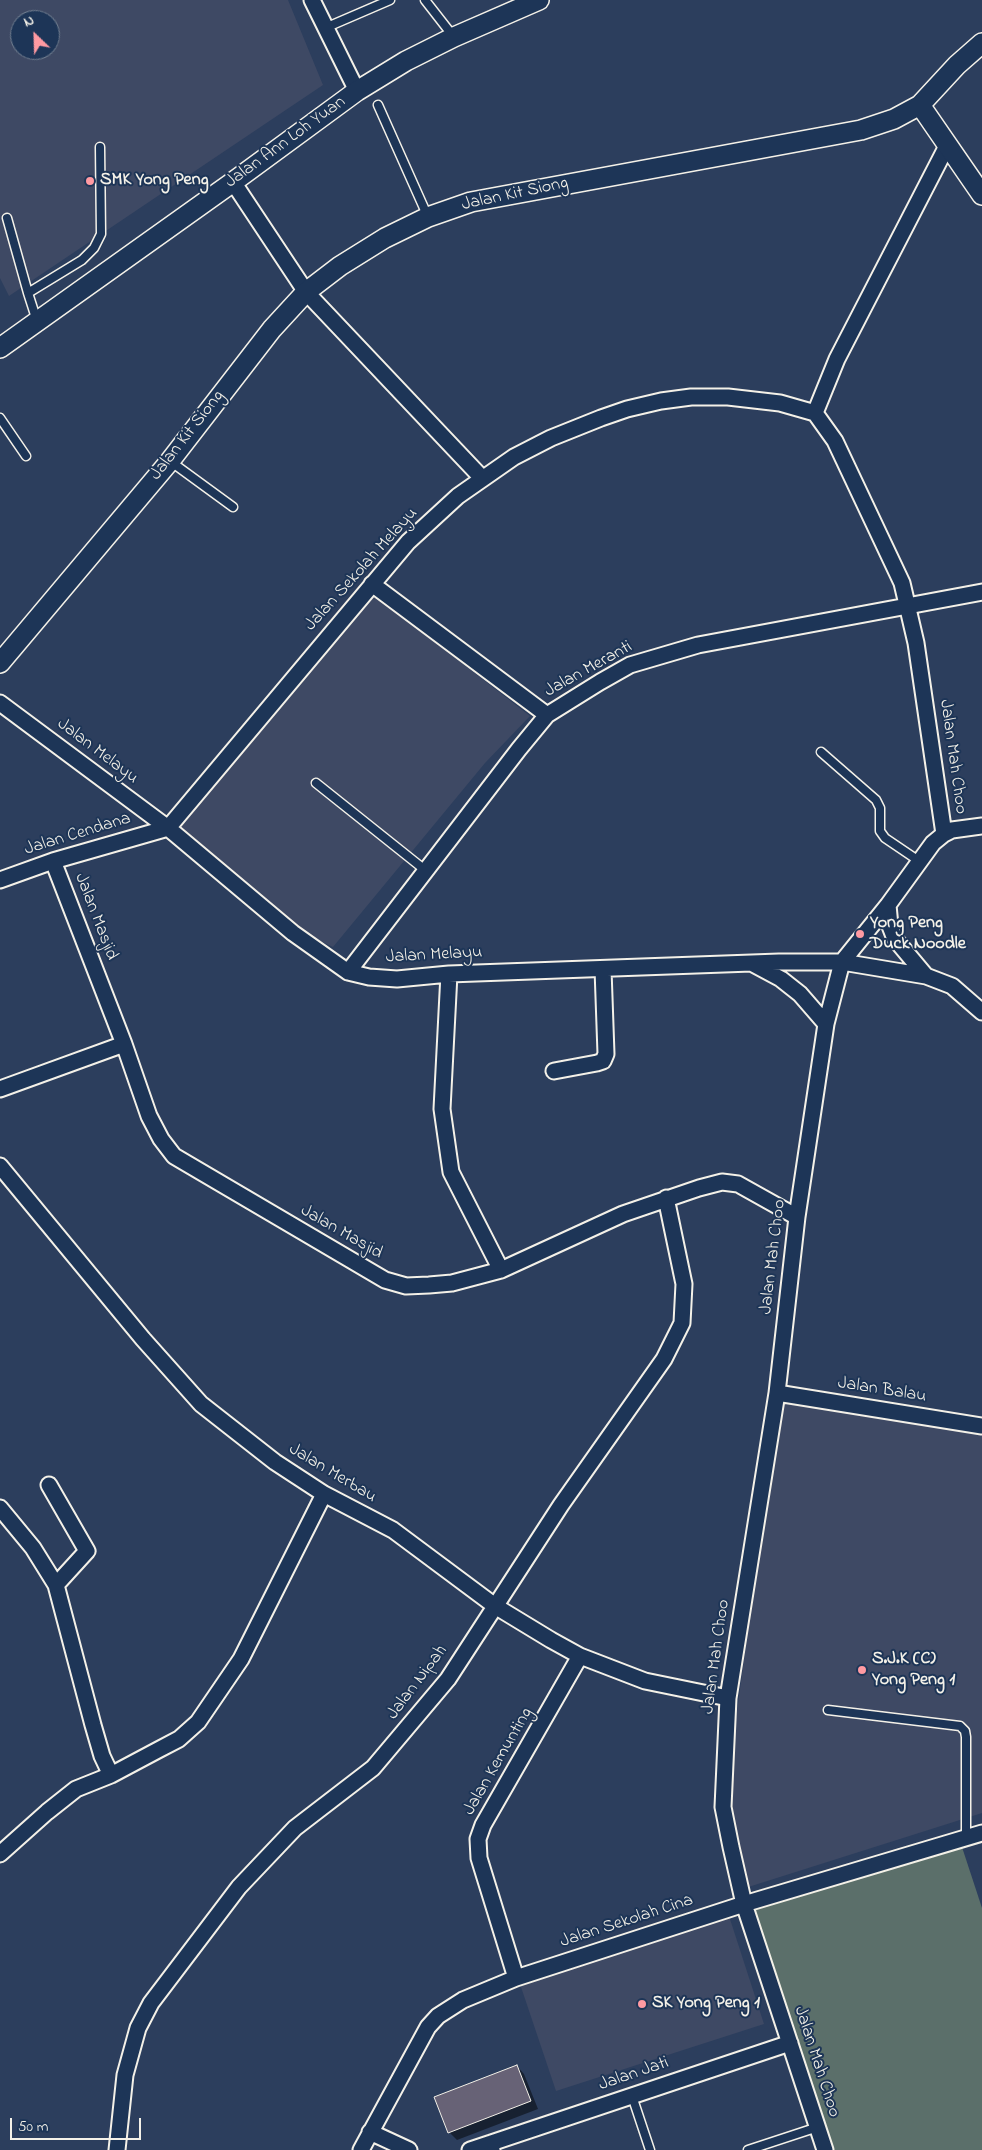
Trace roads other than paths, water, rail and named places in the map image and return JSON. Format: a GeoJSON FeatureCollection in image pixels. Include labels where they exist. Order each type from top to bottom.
{"type":"FeatureCollection","features":[{"type":"Feature","properties":{"kind":"street"},"geometry":{"type":"LineString","coordinates":[[312,0],[357,91]]}},
{"type":"Feature","properties":{"kind":"street","name":"Jalan Ann Loh Yuan"},"geometry":{"type":"LineString","coordinates":[[2,340],[37,322],[357,91],[406,61],[454,37],[535,1]]}},
{"type":"Feature","properties":{"kind":"street","name":"Jalan Kit Siong"},"geometry":{"type":"LineString","coordinates":[[0,664],[170,461],[272,329],[306,292],[340,266],[384,238],[428,217],[471,202],[861,130],[894,119],[920,105],[957,65],[982,43]]}},
{"type":"Feature","properties":{"kind":"street"},"geometry":{"type":"LineString","coordinates":[[920,105],[982,195]]}},
{"type":"Feature","properties":{"kind":"street"},"geometry":{"type":"LineString","coordinates":[[815,413],[837,358],[948,146]]}},
{"type":"Feature","properties":{"kind":"street"},"geometry":{"type":"LineString","coordinates":[[233,182],[306,292],[482,478]]}},
{"type":"Feature","properties":{"kind":"street","name":"Jalan Sekolah Melayu"},"geometry":{"type":"LineString","coordinates":[[168,828],[408,542],[458,496],[482,478],[550,438],[618,412],[661,401],[691,397],[728,396],[780,403],[815,413]]}},
{"type":"Feature","properties":{"kind":"street","name":"Jalan Mah Choo"},"geometry":{"type":"LineString","coordinates":[[815,413],[835,441],[902,583],[909,605],[944,834],[933,843],[888,905],[842,962],[826,1024],[797,1217],[777,1392],[728,1698],[723,1807],[744,1904],[825,2150]]}},
{"type":"Feature","properties":{"kind":"street"},"geometry":{"type":"LineString","coordinates":[[372,584],[547,715]]}},
{"type":"Feature","properties":{"kind":"street","name":"Jalan Meranti"},"geometry":{"type":"LineString","coordinates":[[348,972],[425,870],[547,715],[630,665],[698,644],[982,592]]}},
{"type":"Feature","properties":{"kind":"street","name":"Jalan Melayu"},"geometry":{"type":"LineString","coordinates":[[0,703],[168,828],[293,933],[348,972],[369,977],[397,979],[448,974],[842,962],[926,976],[952,986],[982,1012]]}},
{"type":"Feature","properties":{"kind":"street"},"geometry":{"type":"LineString","coordinates":[[944,834],[961,828],[982,826]]}},
{"type":"Feature","properties":{"kind":"street","name":"Jalan Cendana"},"geometry":{"type":"LineString","coordinates":[[0,880],[53,861],[168,828]]}},
{"type":"Feature","properties":{"kind":"street","name":"Jalan Masjid"},"geometry":{"type":"LineString","coordinates":[[53,861],[124,1044],[149,1116],[161,1139],[174,1156],[385,1280],[406,1286],[429,1285],[452,1283],[501,1270],[623,1214],[666,1198],[722,1182],[738,1184],[797,1217]]}},
{"type":"Feature","properties":{"kind":"street"},"geometry":{"type":"LineString","coordinates":[[888,905],[890,926],[895,939],[926,976]]}},
{"type":"Feature","properties":{"kind":"street"},"geometry":{"type":"LineString","coordinates":[[751,964],[781,979],[800,994],[826,1024]]}},
{"type":"Feature","properties":{"kind":"street"},"geometry":{"type":"LineString","coordinates":[[554,1071],[597,1063],[602,1061],[606,1054],[603,969]]}},
{"type":"Feature","properties":{"kind":"street"},"geometry":{"type":"LineString","coordinates":[[448,974],[442,1110],[451,1172],[501,1270]]}},
{"type":"Feature","properties":{"kind":"street"},"geometry":{"type":"LineString","coordinates":[[0,1089],[124,1044]]}},
{"type":"Feature","properties":{"kind":"street","name":"Jalan Merbau"},"geometry":{"type":"LineString","coordinates":[[0,1166],[143,1339],[201,1404],[276,1462],[324,1494],[393,1530],[495,1606],[580,1656],[644,1680],[728,1698]]}},
{"type":"Feature","properties":{"kind":"street","name":"Jalan Nipah"},"geometry":{"type":"LineString","coordinates":[[116,2150],[124,2075],[138,2028],[151,2003],[239,1887],[295,1828],[373,1768],[448,1679],[561,1505],[664,1359],[682,1323],[684,1284],[678,1247],[666,1198]]}},
{"type":"Feature","properties":{"kind":"street","name":"Jalan Balau"},"geometry":{"type":"LineString","coordinates":[[777,1392],[982,1426]]}},
{"type":"Feature","properties":{"kind":"street"},"geometry":{"type":"LineString","coordinates":[[49,1484],[87,1551],[56,1585]]}},
{"type":"Feature","properties":{"kind":"street"},"geometry":{"type":"LineString","coordinates":[[0,1854],[76,1789],[111,1774],[179,1738],[198,1722],[242,1659],[324,1494]]}},
{"type":"Feature","properties":{"kind":"street"},"geometry":{"type":"LineString","coordinates":[[0,1508],[33,1548],[56,1585],[102,1756],[111,1774]]}},
{"type":"Feature","properties":{"kind":"street","name":"Jalan Kemunting"},"geometry":{"type":"LineString","coordinates":[[516,1978],[479,1858],[478,1839],[483,1825],[580,1656]]}},
{"type":"Feature","properties":{"kind":"street","name":"Jalan Sekolah Cina"},"geometry":{"type":"LineString","coordinates":[[361,2150],[428,2027],[438,2016],[463,2000],[516,1978],[744,1904],[977,1837]]}},
{"type":"Feature","properties":{"kind":"street","name":"Jalan Jati"},"geometry":{"type":"LineString","coordinates":[[470,2150],[492,2147],[632,2096],[790,2043]]}},
{"type":"Feature","properties":{"kind":"street"},"geometry":{"type":"LineString","coordinates":[[370,2132],[409,2150]]}},
{"type":"Feature","properties":{"kind":"lane"},"geometry":{"type":"LineString","coordinates":[[325,28],[390,0]]}},
{"type":"Feature","properties":{"kind":"lane"},"geometry":{"type":"LineString","coordinates":[[425,0],[454,37]]}},
{"type":"Feature","properties":{"kind":"lane"},"geometry":{"type":"LineString","coordinates":[[378,105],[428,217]]}},
{"type":"Feature","properties":{"kind":"lane"},"geometry":{"type":"LineString","coordinates":[[28,293],[82,260],[94,248],[101,234],[100,147]]}},
{"type":"Feature","properties":{"kind":"lane"},"geometry":{"type":"LineString","coordinates":[[7,218],[37,322]]}},
{"type":"Feature","properties":{"kind":"lane"},"geometry":{"type":"LineString","coordinates":[[0,418],[26,456]]}},
{"type":"Feature","properties":{"kind":"lane"},"geometry":{"type":"LineString","coordinates":[[170,461],[233,507]]}},
{"type":"Feature","properties":{"kind":"lane"},"geometry":{"type":"LineString","coordinates":[[821,752],[876,800],[880,808],[880,831],[885,838],[919,861]]}},
{"type":"Feature","properties":{"kind":"lane"},"geometry":{"type":"LineString","coordinates":[[316,783],[425,870]]}},
{"type":"Feature","properties":{"kind":"lane"},"geometry":{"type":"LineString","coordinates":[[828,1710],[960,1726],[965,1731],[966,1737],[977,1837]]}},
{"type":"Feature","properties":{"kind":"lane"},"geometry":{"type":"LineString","coordinates":[[632,2096],[650,2150]]}},
{"type":"Feature","properties":{"kind":"lane"},"geometry":{"type":"LineString","coordinates":[[748,2150],[818,2127]]}},
{"type":"Feature","properties":{"kind":"place","name":"SMK Yong Peng"},"geometry":{"type":"Point","coordinates":[90,181]}},
{"type":"Feature","properties":{"kind":"place","name":"Yong Peng Duck Noodle"},"geometry":{"type":"Point","coordinates":[860,934]}},
{"type":"Feature","properties":{"kind":"place","name":"S.J.K (C) Yong Peng 1"},"geometry":{"type":"Point","coordinates":[862,1670]}},
{"type":"Feature","properties":{"kind":"place","name":"SK Yong Peng 1"},"geometry":{"type":"Point","coordinates":[642,2004]}}]}
